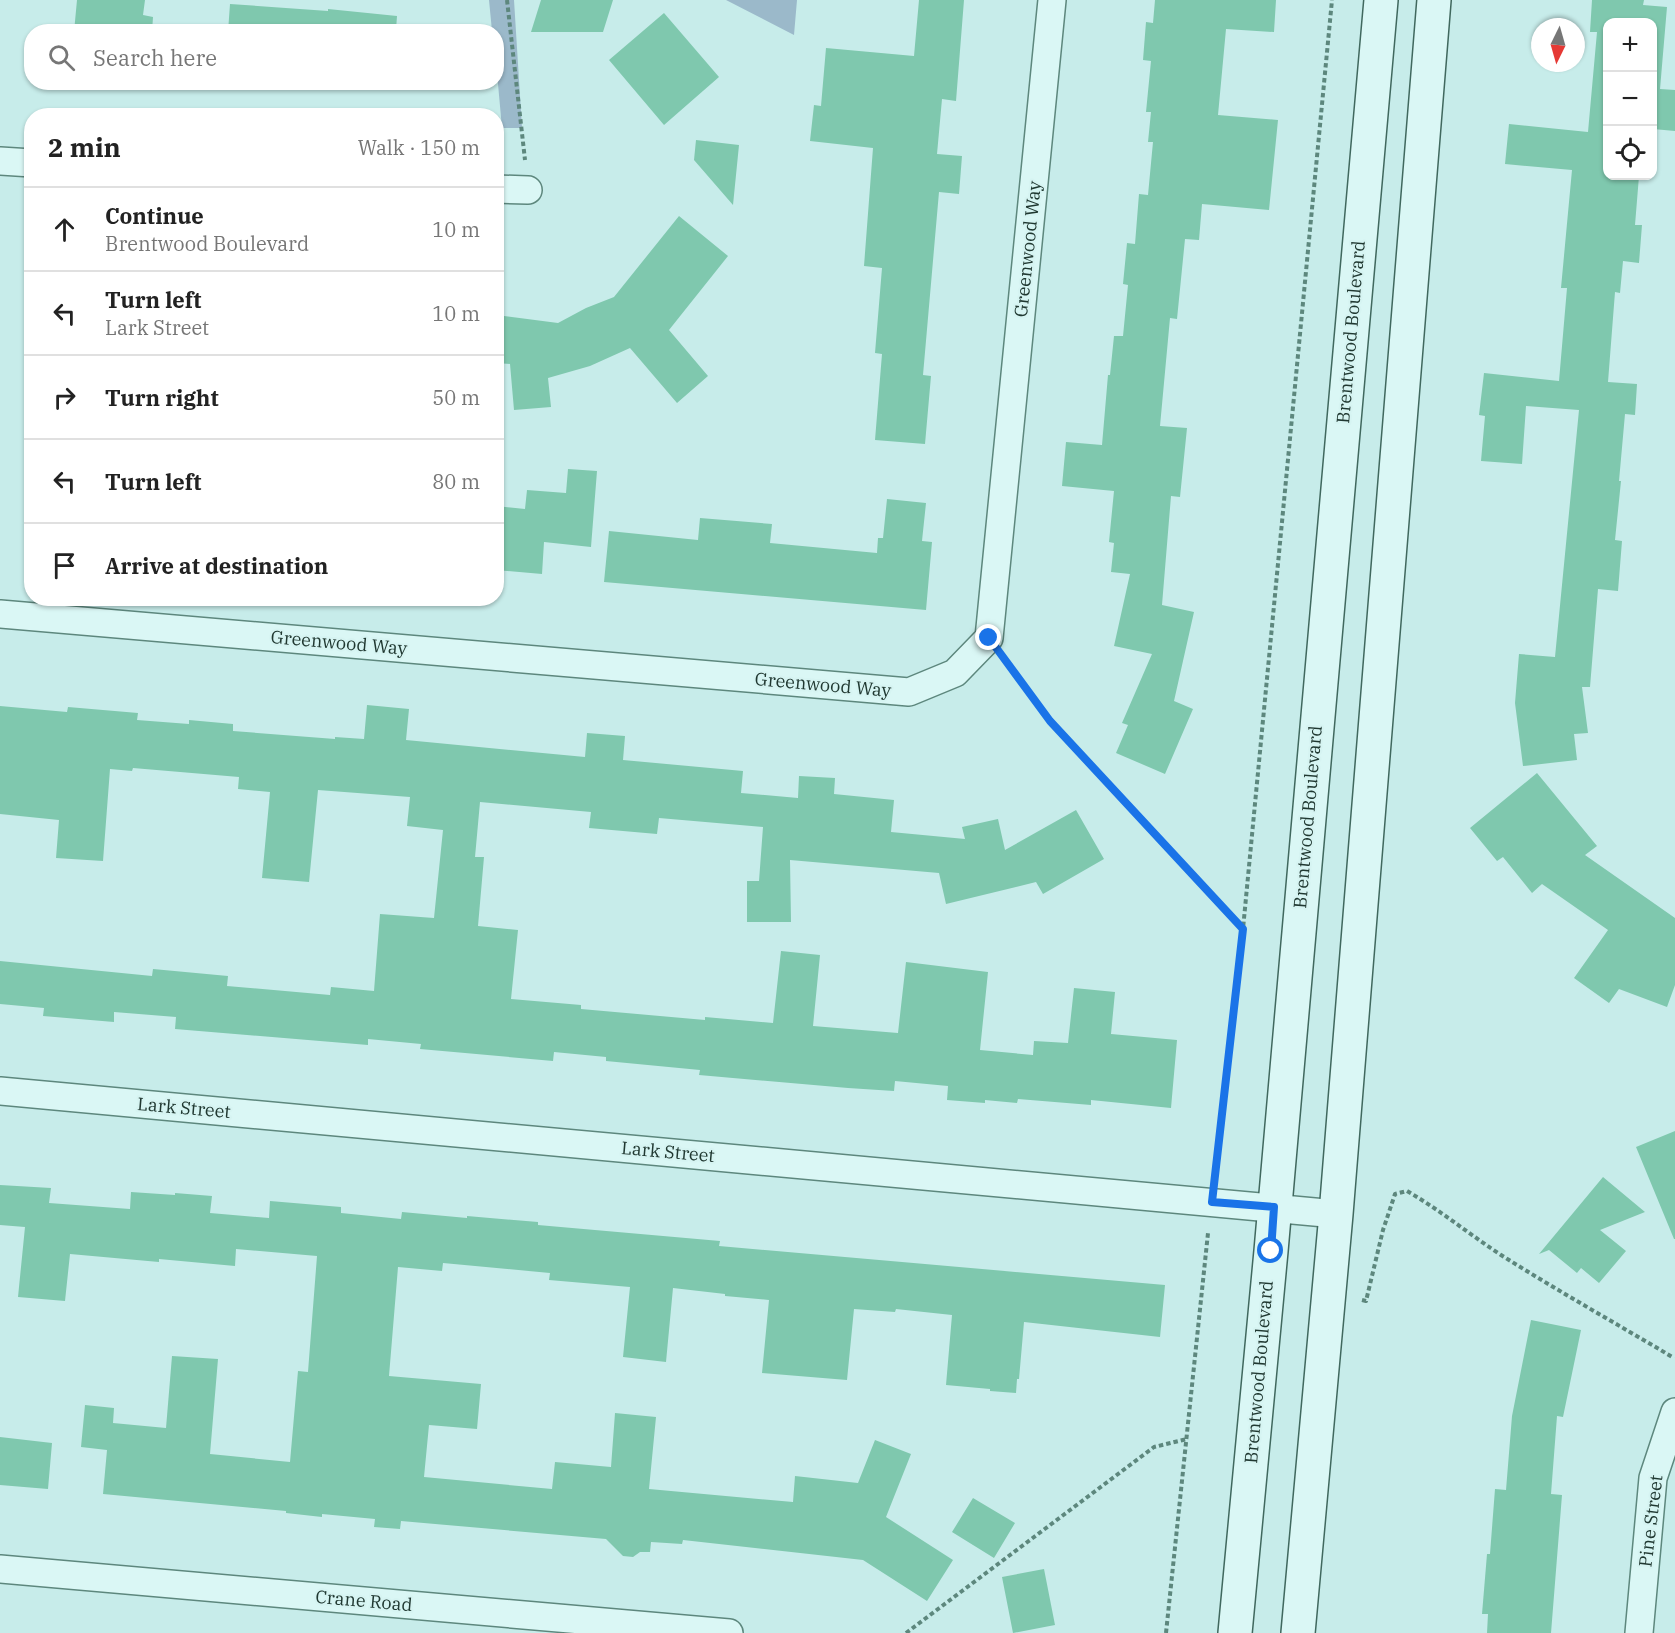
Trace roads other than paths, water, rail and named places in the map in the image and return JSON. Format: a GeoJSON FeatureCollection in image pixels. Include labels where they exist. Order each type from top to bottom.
{"type":"FeatureCollection","features":[{"type":"Feature","properties":{"kind":"main road","name":"Brentwood Boulevard"},"geometry":{"type":"LineString","coordinates":[[1235,1633],[1381,0]]}},
{"type":"Feature","properties":{"kind":"main road"},"geometry":{"type":"LineString","coordinates":[[1298,1633],[1336,1214],[1434,0]]}},
{"type":"Feature","properties":{"kind":"street","name":"Greenwood Way"},"geometry":{"type":"LineString","coordinates":[[0,614],[909,692],[955,673],[989,638],[1052,0]]}},
{"type":"Feature","properties":{"kind":"street"},"geometry":{"type":"LineString","coordinates":[[0,161],[24,162]]}},
{"type":"Feature","properties":{"kind":"street"},"geometry":{"type":"LineString","coordinates":[[504,189],[528,190]]}},
{"type":"Feature","properties":{"kind":"street","name":"Lark Street"},"geometry":{"type":"LineString","coordinates":[[0,1091],[1336,1214]]}},
{"type":"Feature","properties":{"kind":"street","name":"Pine Street"},"geometry":{"type":"LineString","coordinates":[[1639,1633],[1653,1478],[1675,1412]]}},
{"type":"Feature","properties":{"kind":"street","name":"Crane Road"},"geometry":{"type":"LineString","coordinates":[[0,1569],[729,1633]]}}]}
